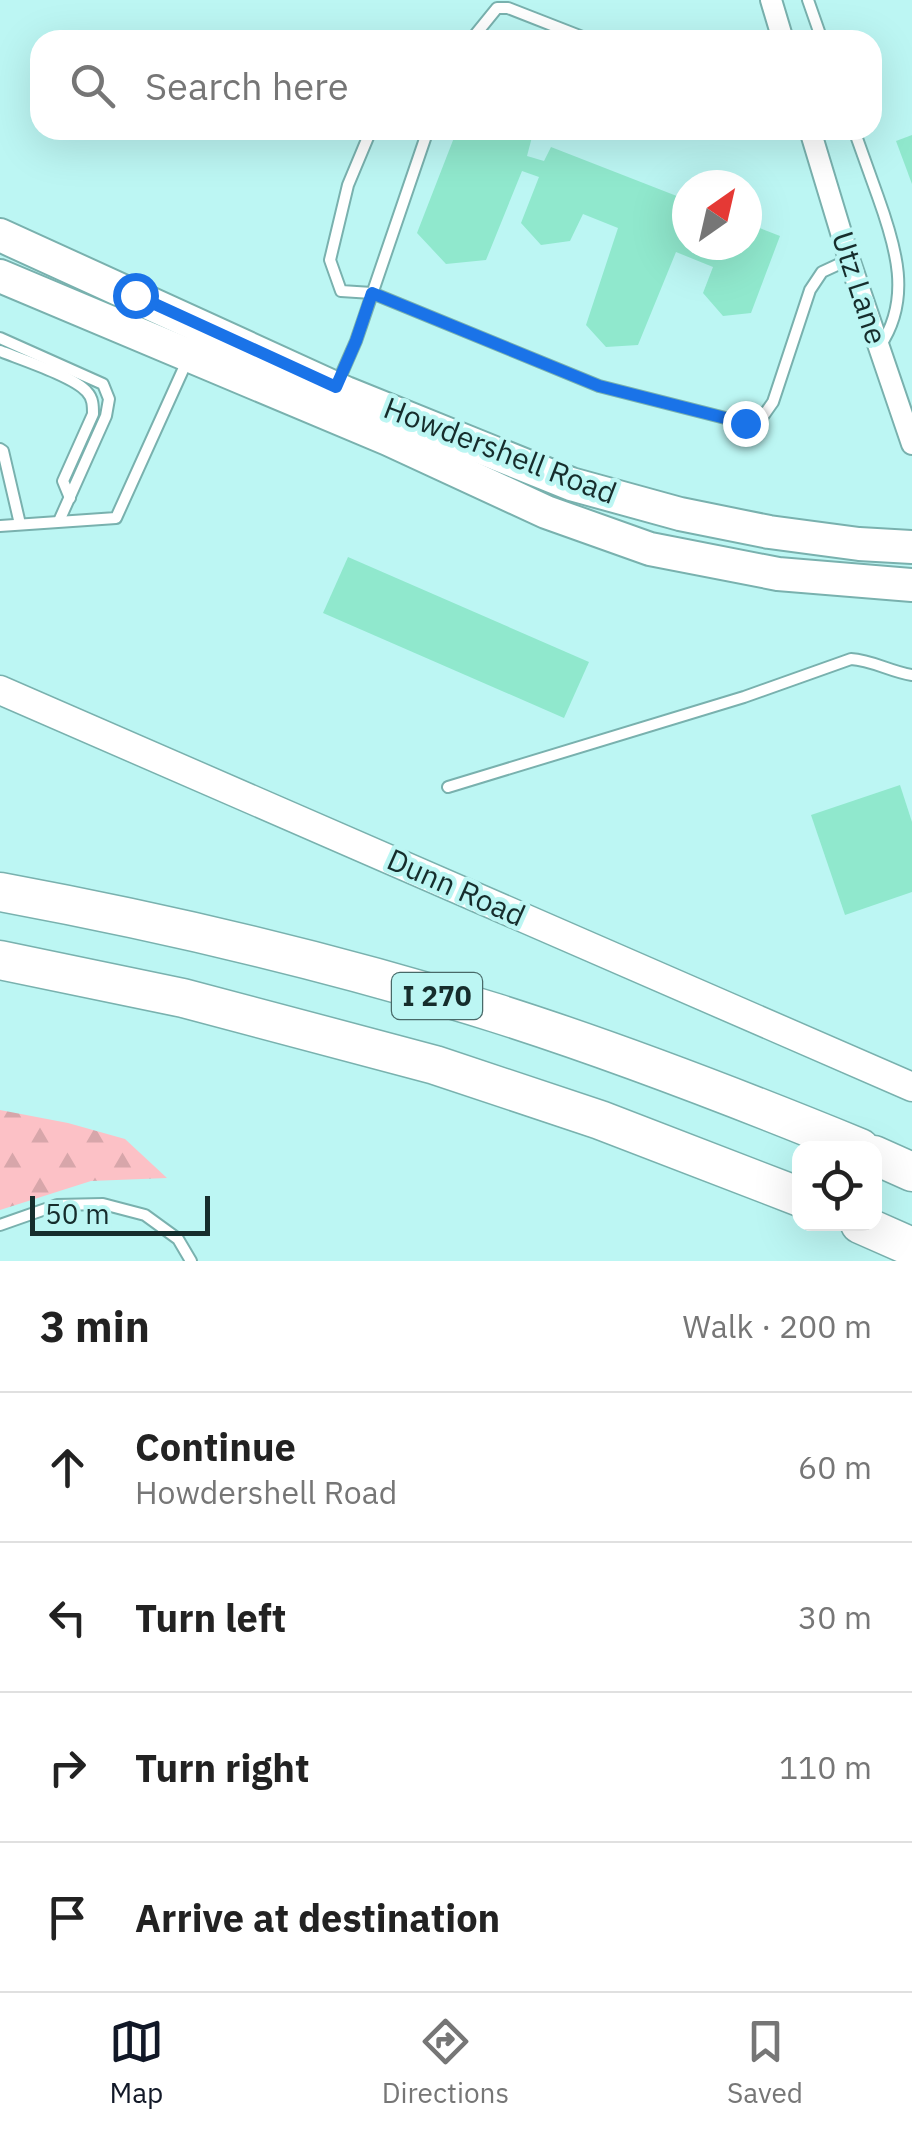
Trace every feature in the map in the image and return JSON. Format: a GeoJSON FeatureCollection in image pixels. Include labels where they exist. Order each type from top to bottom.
{"type":"FeatureCollection","features":[{"type":"Feature","properties":{"kind":"highway","name":"I 270"},"geometry":{"type":"LineString","coordinates":[[0,892],[240,942],[442,997],[622,1056],[843,1141]]}},
{"type":"Feature","properties":{"kind":"highway","name":"I 270"},"geometry":{"type":"LineString","coordinates":[[0,960],[200,1002],[435,1065],[600,1120],[792,1194]]}},
{"type":"Feature","properties":{"kind":"highway"},"geometry":{"type":"LineString","coordinates":[[882,1159],[912,1172]]}},
{"type":"Feature","properties":{"kind":"highway"},"geometry":{"type":"LineString","coordinates":[[876,1231],[912,1247]]}},
{"type":"Feature","properties":{"kind":"main road","name":"Howdershell Road"},"geometry":{"type":"LineString","coordinates":[[0,235],[336,387],[571,484],[680,514],[769,532],[912,547]]}},
{"type":"Feature","properties":{"kind":"main road","name":"Howdershell Road"},"geometry":{"type":"LineString","coordinates":[[7,281],[388,439],[546,512],[650,549],[778,574],[912,585]]}},
{"type":"Feature","properties":{"kind":"street"},"geometry":{"type":"LineString","coordinates":[[771,0],[780,30]]}},
{"type":"Feature","properties":{"kind":"street","name":"Utz Lane"},"geometry":{"type":"LineString","coordinates":[[813,140],[912,444]]}},
{"type":"Feature","properties":{"kind":"street","name":"Dunn Road"},"geometry":{"type":"LineString","coordinates":[[0,690],[912,1087]]}},
{"type":"Feature","properties":{"kind":"lane"},"geometry":{"type":"LineString","coordinates":[[808,0],[818,30]]}},
{"type":"Feature","properties":{"kind":"lane"},"geometry":{"type":"LineString","coordinates":[[479,30],[497,8],[508,8],[564,30]]}},
{"type":"Feature","properties":{"kind":"lane"},"geometry":{"type":"LineString","coordinates":[[366,140],[348,185],[330,260],[341,291],[372,293],[599,386],[745,423],[762,419],[773,402],[810,290],[822,272],[849,260]]}},
{"type":"Feature","properties":{"kind":"lane"},"geometry":{"type":"LineString","coordinates":[[336,387],[356,341],[425,140]]}},
{"type":"Feature","properties":{"kind":"lane"},"geometry":{"type":"LineString","coordinates":[[858,140],[896,246],[900,272],[899,304],[892,330],[878,348]]}},
{"type":"Feature","properties":{"kind":"lane"},"geometry":{"type":"LineString","coordinates":[[0,338],[104,384],[109,399],[106,416],[59,522]]}},
{"type":"Feature","properties":{"kind":"lane"},"geometry":{"type":"LineString","coordinates":[[0,351],[75,383],[89,393],[93,414],[63,481],[70,498]]}},
{"type":"Feature","properties":{"kind":"lane"},"geometry":{"type":"LineString","coordinates":[[0,526],[116,518],[190,356]]}},
{"type":"Feature","properties":{"kind":"lane"},"geometry":{"type":"LineString","coordinates":[[0,449],[20,524]]}},
{"type":"Feature","properties":{"kind":"lane"},"geometry":{"type":"LineString","coordinates":[[448,786],[744,697],[851,659],[912,675]]}},
{"type":"Feature","properties":{"kind":"lane"},"geometry":{"type":"LineString","coordinates":[[0,1225],[56,1205],[103,1204],[145,1215],[178,1239],[191,1261]]}},
{"type":"Feature","properties":{"kind":"green space"},"geometry":{"type":"Polygon","coordinates":[[[0,1110],[125,1139],[167,1178],[91,1181],[0,1210],[0,1110]]]}},
{"type":"Feature","properties":{"kind":"building"},"geometry":{"type":"Polygon","coordinates":[[[912,135],[912,184],[896,141],[912,135]]]}},
{"type":"Feature","properties":{"kind":"building"},"geometry":{"type":"Polygon","coordinates":[[[453,140],[531,140],[527,156],[544,161],[551,147],[672,194],[673,260],[638,345],[606,347],[586,325],[618,228],[583,214],[570,241],[541,245],[521,223],[539,177],[522,171],[486,260],[446,264],[417,233],[453,140]]]}},
{"type":"Feature","properties":{"kind":"building"},"geometry":{"type":"Polygon","coordinates":[[[762,229],[780,236],[751,313],[723,316],[703,293],[713,267],[696,260],[762,260],[762,229]]]}},
{"type":"Feature","properties":{"kind":"building"},"geometry":{"type":"Polygon","coordinates":[[[348,557],[589,662],[564,718],[323,613],[348,557]]]}},
{"type":"Feature","properties":{"kind":"building"},"geometry":{"type":"Polygon","coordinates":[[[900,785],[912,822],[912,892],[845,915],[811,815],[900,785]]]}},
{"type":"Feature","properties":{"kind":"route"},"geometry":{"type":"LineString","coordinates":[[135,295],[336,387],[372,293],[599,386],[745,423]]}}]}
